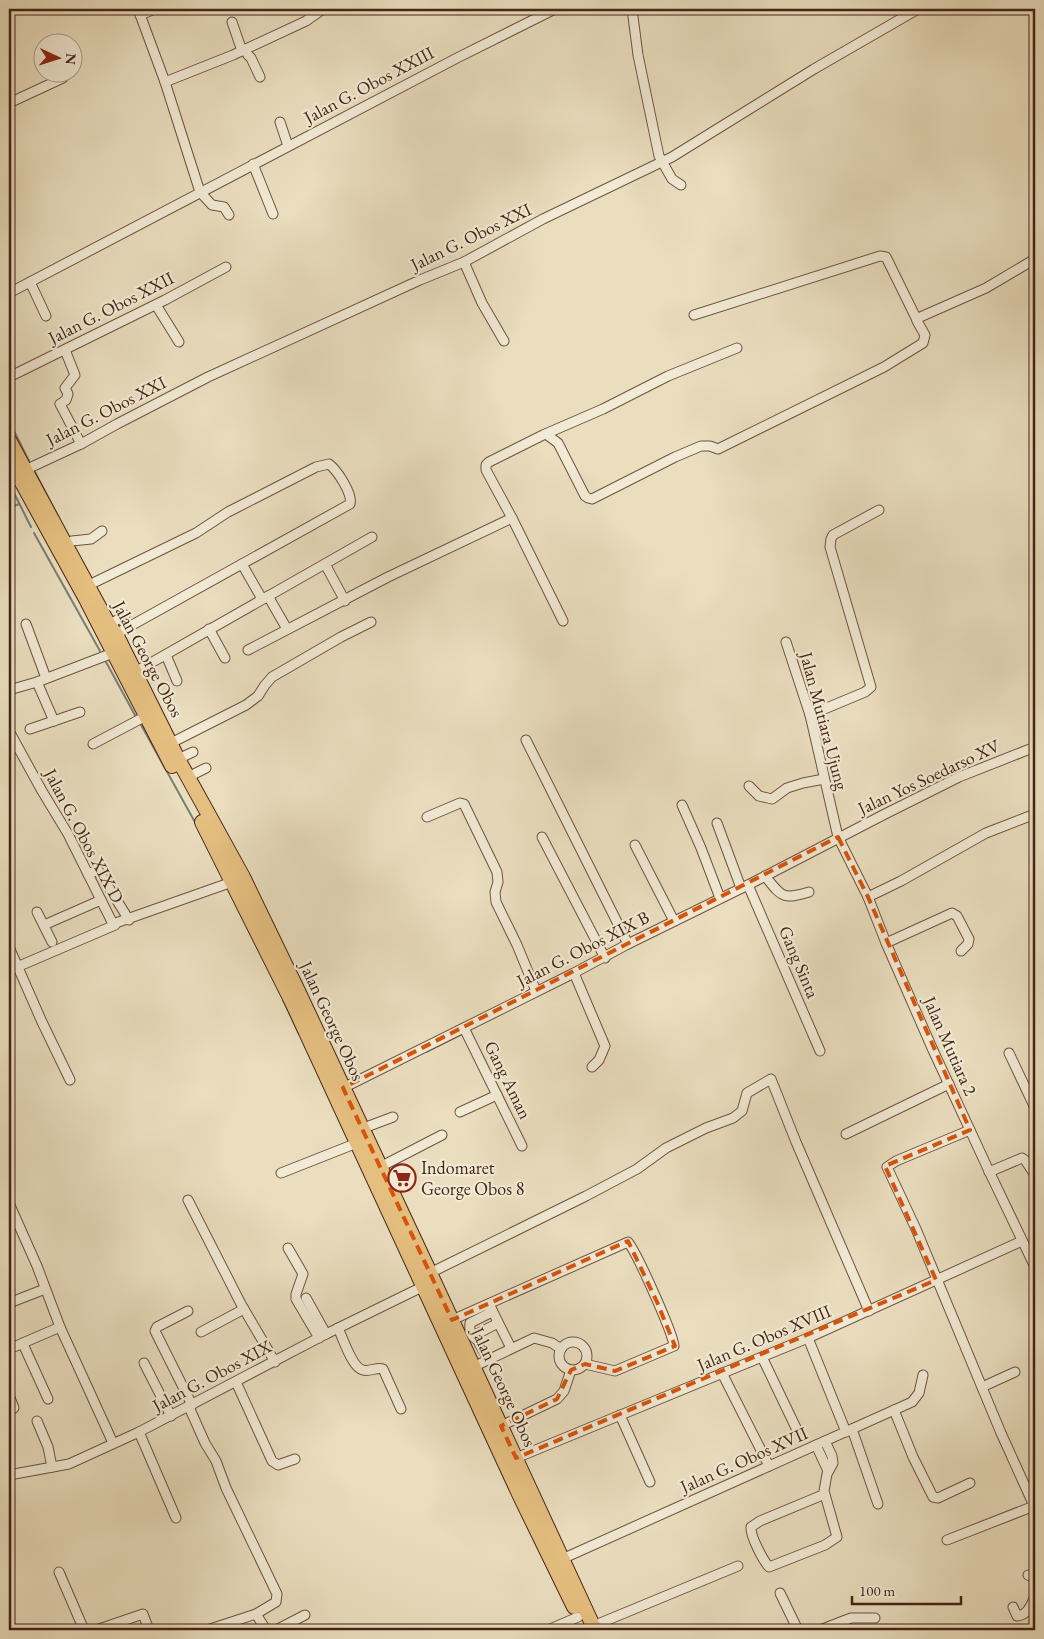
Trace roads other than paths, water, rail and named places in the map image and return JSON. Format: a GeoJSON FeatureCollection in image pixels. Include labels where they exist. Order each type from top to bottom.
{"type":"FeatureCollection","features":[{"type":"Feature","properties":{"kind":"main road","name":"Jalan George Obos"},"geometry":{"type":"LineString","coordinates":[[9,440],[136,672],[172,743],[178,759],[243,877],[380,1168],[455,1318],[473,1367],[504,1424],[516,1458],[562,1559],[591,1629]]}},
{"type":"Feature","properties":{"kind":"main road","name":"Jalan George Obos"},"geometry":{"type":"LineString","coordinates":[[9,459],[87,602],[203,823],[292,1002],[520,1496],[578,1617],[591,1629]]}},
{"type":"Feature","properties":{"kind":"street"},"geometry":{"type":"LineString","coordinates":[[155,9],[139,12],[165,82],[200,192],[209,203],[224,207],[229,215]]}},
{"type":"Feature","properties":{"kind":"street"},"geometry":{"type":"LineString","coordinates":[[165,82],[244,50],[306,21],[323,9]]}},
{"type":"Feature","properties":{"kind":"street","name":"Jalan G. Obos XXIII"},"geometry":{"type":"LineString","coordinates":[[9,293],[253,164],[555,9]]}},
{"type":"Feature","properties":{"kind":"street"},"geometry":{"type":"LineString","coordinates":[[632,9],[638,56],[662,162],[672,179],[682,185]]}},
{"type":"Feature","properties":{"kind":"street","name":"Jalan G. Obos XXI"},"geometry":{"type":"LineString","coordinates":[[25,470],[81,444],[208,377],[420,280],[464,262],[543,219],[662,162],[722,127],[814,68],[918,9]]}},
{"type":"Feature","properties":{"kind":"street"},"geometry":{"type":"LineString","coordinates":[[232,22],[244,50],[253,61],[260,77]]}},
{"type":"Feature","properties":{"kind":"street"},"geometry":{"type":"LineString","coordinates":[[9,103],[54,82]]}},
{"type":"Feature","properties":{"kind":"street"},"geometry":{"type":"LineString","coordinates":[[280,122],[288,146]]}},
{"type":"Feature","properties":{"kind":"street"},"geometry":{"type":"LineString","coordinates":[[253,164],[273,214]]}},
{"type":"Feature","properties":{"kind":"street"},"geometry":{"type":"LineString","coordinates":[[546,434],[557,441],[585,496],[592,499],[675,456],[707,445],[718,450],[884,366],[923,343],[924,335],[886,257],[880,256],[694,315]]}},
{"type":"Feature","properties":{"kind":"street"},"geometry":{"type":"LineString","coordinates":[[917,320],[923,315],[986,288],[1035,259]]}},
{"type":"Feature","properties":{"kind":"street"},"geometry":{"type":"LineString","coordinates":[[464,262],[482,303],[504,342]]}},
{"type":"Feature","properties":{"kind":"street","name":"Jalan G. Obos XXII"},"geometry":{"type":"LineString","coordinates":[[9,377],[226,267]]}},
{"type":"Feature","properties":{"kind":"street"},"geometry":{"type":"LineString","coordinates":[[30,282],[46,316]]}},
{"type":"Feature","properties":{"kind":"street"},"geometry":{"type":"LineString","coordinates":[[156,304],[179,342]]}},
{"type":"Feature","properties":{"kind":"street"},"geometry":{"type":"LineString","coordinates":[[564,620],[486,470],[486,465],[498,457],[603,409],[668,376],[738,348]]}},
{"type":"Feature","properties":{"kind":"street"},"geometry":{"type":"LineString","coordinates":[[65,350],[75,375],[65,388],[67,397],[60,404],[81,444]]}},
{"type":"Feature","properties":{"kind":"street"},"geometry":{"type":"LineString","coordinates":[[89,585],[196,533],[228,512],[316,467],[329,464],[334,467],[350,496],[350,504],[242,564],[112,630]]}},
{"type":"Feature","properties":{"kind":"street"},"geometry":{"type":"LineString","coordinates":[[810,715],[871,688],[847,609],[830,541],[834,535],[880,510]]}},
{"type":"Feature","properties":{"kind":"street"},"geometry":{"type":"LineString","coordinates":[[248,650],[388,577],[512,518]]}},
{"type":"Feature","properties":{"kind":"street"},"geometry":{"type":"LineString","coordinates":[[66,544],[72,541],[91,539],[102,531]]}},
{"type":"Feature","properties":{"kind":"street"},"geometry":{"type":"LineString","coordinates":[[136,672],[372,538]]}},
{"type":"Feature","properties":{"kind":"street"},"geometry":{"type":"LineString","coordinates":[[242,564],[287,629]]}},
{"type":"Feature","properties":{"kind":"street"},"geometry":{"type":"LineString","coordinates":[[325,564],[344,600]]}},
{"type":"Feature","properties":{"kind":"street"},"geometry":{"type":"LineString","coordinates":[[112,630],[125,615]]}},
{"type":"Feature","properties":{"kind":"street"},"geometry":{"type":"LineString","coordinates":[[172,743],[246,705],[258,696],[268,681],[279,673],[340,636],[371,622]]}},
{"type":"Feature","properties":{"kind":"street"},"geometry":{"type":"LineString","coordinates":[[26,624],[46,678]]}},
{"type":"Feature","properties":{"kind":"street"},"geometry":{"type":"LineString","coordinates":[[209,629],[225,658]]}},
{"type":"Feature","properties":{"kind":"street","name":"Jalan Mutiara Ujung"},"geometry":{"type":"LineString","coordinates":[[786,642],[810,715],[838,837]]}},
{"type":"Feature","properties":{"kind":"street"},"geometry":{"type":"LineString","coordinates":[[9,690],[37,682],[113,653]]}},
{"type":"Feature","properties":{"kind":"street"},"geometry":{"type":"LineString","coordinates":[[166,655],[177,681]]}},
{"type":"Feature","properties":{"kind":"street"},"geometry":{"type":"LineString","coordinates":[[37,682],[54,721]]}},
{"type":"Feature","properties":{"kind":"street"},"geometry":{"type":"LineString","coordinates":[[30,729],[80,712]]}},
{"type":"Feature","properties":{"kind":"street"},"geometry":{"type":"LineString","coordinates":[[93,744],[146,716]]}},
{"type":"Feature","properties":{"kind":"street","name":"Jalan G. Obos XIX D"},"geometry":{"type":"LineString","coordinates":[[9,731],[68,834],[100,900],[115,925],[232,882]]}},
{"type":"Feature","properties":{"kind":"street"},"geometry":{"type":"LineString","coordinates":[[526,740],[628,944]]}},
{"type":"Feature","properties":{"kind":"street","name":"Jalan Yos Soedarso XV"},"geometry":{"type":"LineString","coordinates":[[838,837],[959,777],[1035,747]]}},
{"type":"Feature","properties":{"kind":"street"},"geometry":{"type":"LineString","coordinates":[[178,759],[193,752]]}},
{"type":"Feature","properties":{"kind":"street"},"geometry":{"type":"LineString","coordinates":[[188,776],[206,768]]}},
{"type":"Feature","properties":{"kind":"street"},"geometry":{"type":"LineString","coordinates":[[749,786],[759,796],[772,799],[787,788],[824,779]]}},
{"type":"Feature","properties":{"kind":"street"},"geometry":{"type":"LineString","coordinates":[[428,817],[460,803],[464,804],[497,872],[496,902],[517,945],[536,991]]}},
{"type":"Feature","properties":{"kind":"street"},"geometry":{"type":"LineString","coordinates":[[682,805],[708,864],[720,898]]}},
{"type":"Feature","properties":{"kind":"street"},"geometry":{"type":"LineString","coordinates":[[868,897],[901,881],[986,833],[1035,814]]}},
{"type":"Feature","properties":{"kind":"street","name":"Gang Sinta"},"geometry":{"type":"LineString","coordinates":[[717,823],[820,1052]]}},
{"type":"Feature","properties":{"kind":"street"},"geometry":{"type":"LineString","coordinates":[[542,837],[604,958]]}},
{"type":"Feature","properties":{"kind":"street","name":"Jalan G. Obos XIX B"},"geometry":{"type":"LineString","coordinates":[[343,1088],[604,958],[838,837]]}},
{"type":"Feature","properties":{"kind":"street","name":"Jalan Mutiara 2"},"geometry":{"type":"LineString","coordinates":[[838,837],[868,897],[886,943],[989,1172],[1022,1241],[1033,1256],[1035,1267]]}},
{"type":"Feature","properties":{"kind":"street"},"geometry":{"type":"LineString","coordinates":[[635,845],[674,921]]}},
{"type":"Feature","properties":{"kind":"street"},"geometry":{"type":"LineString","coordinates":[[88,874],[98,870],[129,920]]}},
{"type":"Feature","properties":{"kind":"street"},"geometry":{"type":"LineString","coordinates":[[765,876],[776,890],[785,896],[809,892]]}},
{"type":"Feature","properties":{"kind":"street"},"geometry":{"type":"LineString","coordinates":[[44,925],[100,900]]}},
{"type":"Feature","properties":{"kind":"street"},"geometry":{"type":"LineString","coordinates":[[37,912],[52,942]]}},
{"type":"Feature","properties":{"kind":"street"},"geometry":{"type":"LineString","coordinates":[[886,943],[952,913],[958,916],[969,939],[968,944],[961,951]]}},
{"type":"Feature","properties":{"kind":"street"},"geometry":{"type":"LineString","coordinates":[[17,967],[115,925]]}},
{"type":"Feature","properties":{"kind":"street"},"geometry":{"type":"LineString","coordinates":[[9,947],[70,1080]]}},
{"type":"Feature","properties":{"kind":"street"},"geometry":{"type":"LineString","coordinates":[[574,973],[605,1046],[599,1060],[592,1067]]}},
{"type":"Feature","properties":{"kind":"street","name":"Gang Aman"},"geometry":{"type":"LineString","coordinates":[[464,1028],[522,1146]]}},
{"type":"Feature","properties":{"kind":"street"},"geometry":{"type":"LineString","coordinates":[[1009,1053],[1035,1108]]}},
{"type":"Feature","properties":{"kind":"street"},"geometry":{"type":"LineString","coordinates":[[433,1271],[586,1196],[637,1169],[666,1148],[706,1128],[733,1118],[742,1111],[747,1093],[771,1079],[869,1311]]}},
{"type":"Feature","properties":{"kind":"street"},"geometry":{"type":"LineString","coordinates":[[846,1134],[949,1084]]}},
{"type":"Feature","properties":{"kind":"street"},"geometry":{"type":"LineString","coordinates":[[460,1112],[497,1095]]}},
{"type":"Feature","properties":{"kind":"street"},"geometry":{"type":"LineString","coordinates":[[361,1128],[393,1117]]}},
{"type":"Feature","properties":{"kind":"street"},"geometry":{"type":"LineString","coordinates":[[948,1540],[1034,1507],[887,1168],[891,1163],[970,1130]]}},
{"type":"Feature","properties":{"kind":"street"},"geometry":{"type":"LineString","coordinates":[[380,1168],[442,1135]]}},
{"type":"Feature","properties":{"kind":"street"},"geometry":{"type":"LineString","coordinates":[[282,1173],[357,1143]]}},
{"type":"Feature","properties":{"kind":"street"},"geometry":{"type":"LineString","coordinates":[[989,1172],[1022,1158],[1033,1172]]}},
{"type":"Feature","properties":{"kind":"street"},"geometry":{"type":"LineString","coordinates":[[188,1200],[244,1309],[275,1362]]}},
{"type":"Feature","properties":{"kind":"street"},"geometry":{"type":"LineString","coordinates":[[9,1203],[37,1266],[60,1327],[113,1443]]}},
{"type":"Feature","properties":{"kind":"street","name":"Jalan G. Obos XVIII"},"geometry":{"type":"LineString","coordinates":[[516,1458],[808,1338],[1022,1241]]}},
{"type":"Feature","properties":{"kind":"street"},"geometry":{"type":"LineString","coordinates":[[455,1318],[490,1307],[628,1242],[657,1302],[674,1344],[672,1347],[616,1371],[585,1364]]}},
{"type":"Feature","properties":{"kind":"street"},"geometry":{"type":"LineString","coordinates":[[288,1248],[303,1274],[296,1299],[323,1336]]}},
{"type":"Feature","properties":{"kind":"street","name":"Jalan G. Obos XIX"},"geometry":{"type":"LineString","coordinates":[[9,1475],[69,1464],[140,1432],[338,1328],[424,1286]]}},
{"type":"Feature","properties":{"kind":"street"},"geometry":{"type":"LineString","coordinates":[[9,1303],[45,1289]]}},
{"type":"Feature","properties":{"kind":"street"},"geometry":{"type":"LineString","coordinates":[[306,1298],[323,1336]]}},
{"type":"Feature","properties":{"kind":"street"},"geometry":{"type":"LineString","coordinates":[[490,1307],[511,1348]]}},
{"type":"Feature","properties":{"kind":"street"},"geometry":{"type":"LineString","coordinates":[[478,1340],[470,1333],[470,1323],[488,1314],[490,1307]]}},
{"type":"Feature","properties":{"kind":"street"},"geometry":{"type":"LineString","coordinates":[[201,1332],[244,1309]]}},
{"type":"Feature","properties":{"kind":"street"},"geometry":{"type":"LineString","coordinates":[[188,1311],[157,1327],[155,1331],[205,1443],[216,1461],[236,1510],[277,1594],[276,1602],[256,1614],[208,1630]]}},
{"type":"Feature","properties":{"kind":"street"},"geometry":{"type":"LineString","coordinates":[[488,1360],[477,1336],[478,1333],[498,1322]]}},
{"type":"Feature","properties":{"kind":"street"},"geometry":{"type":"LineString","coordinates":[[9,1349],[60,1327]]}},
{"type":"Feature","properties":{"kind":"street"},"geometry":{"type":"LineString","coordinates":[[338,1328],[354,1363],[360,1369],[365,1371],[378,1368],[383,1369],[401,1409]]}},
{"type":"Feature","properties":{"kind":"street"},"geometry":{"type":"LineString","coordinates":[[473,1367],[534,1338],[552,1343],[562,1349]]}},
{"type":"Feature","properties":{"kind":"street"},"geometry":{"type":"LineString","coordinates":[[808,1338],[849,1431],[878,1504]]}},
{"type":"Feature","properties":{"kind":"street"},"geometry":{"type":"LineString","coordinates":[[570,1343],[580,1345],[587,1353],[585,1364],[579,1369],[571,1370],[562,1365],[560,1354],[562,1349],[570,1343]]}},
{"type":"Feature","properties":{"kind":"street"},"geometry":{"type":"LineString","coordinates":[[24,1344],[48,1399]]}},
{"type":"Feature","properties":{"kind":"street"},"geometry":{"type":"LineString","coordinates":[[762,1357],[797,1430]]}},
{"type":"Feature","properties":{"kind":"street"},"geometry":{"type":"LineString","coordinates":[[144,1363],[171,1416]]}},
{"type":"Feature","properties":{"kind":"street"},"geometry":{"type":"LineString","coordinates":[[504,1424],[558,1399],[564,1391],[571,1370]]}},
{"type":"Feature","properties":{"kind":"street"},"geometry":{"type":"LineString","coordinates":[[982,1387],[1014,1372]]}},
{"type":"Feature","properties":{"kind":"street"},"geometry":{"type":"LineString","coordinates":[[722,1373],[769,1466]]}},
{"type":"Feature","properties":{"kind":"street","name":"Jalan G. Obos XVII"},"geometry":{"type":"LineString","coordinates":[[562,1559],[912,1402],[919,1393],[923,1375]]}},
{"type":"Feature","properties":{"kind":"street"},"geometry":{"type":"LineString","coordinates":[[236,1382],[272,1461],[278,1465],[295,1459]]}},
{"type":"Feature","properties":{"kind":"street"},"geometry":{"type":"LineString","coordinates":[[9,1395],[14,1408]]}},
{"type":"Feature","properties":{"kind":"street"},"geometry":{"type":"LineString","coordinates":[[894,1410],[913,1457],[933,1497],[938,1498],[970,1482]]}},
{"type":"Feature","properties":{"kind":"street"},"geometry":{"type":"LineString","coordinates":[[620,1415],[650,1482]]}},
{"type":"Feature","properties":{"kind":"street"},"geometry":{"type":"LineString","coordinates":[[37,1421],[48,1447],[52,1468]]}},
{"type":"Feature","properties":{"kind":"street"},"geometry":{"type":"LineString","coordinates":[[140,1432],[176,1518]]}},
{"type":"Feature","properties":{"kind":"street"},"geometry":{"type":"LineString","coordinates":[[821,1443],[828,1471],[825,1479],[824,1494],[837,1537],[825,1544],[769,1566],[765,1562],[753,1537],[750,1530],[751,1527],[760,1521],[824,1494]]}},
{"type":"Feature","properties":{"kind":"street"},"geometry":{"type":"LineString","coordinates":[[591,1629],[738,1566]]}},
{"type":"Feature","properties":{"kind":"street"},"geometry":{"type":"LineString","coordinates":[[60,1572],[84,1630]]}},
{"type":"Feature","properties":{"kind":"street"},"geometry":{"type":"LineString","coordinates":[[780,1593],[797,1628],[787,1630]]}},
{"type":"Feature","properties":{"kind":"street"},"geometry":{"type":"LineString","coordinates":[[1013,1607],[1017,1616],[1024,1614],[1028,1611],[1035,1596]]}},
{"type":"Feature","properties":{"kind":"street"},"geometry":{"type":"LineString","coordinates":[[96,1630],[143,1614],[149,1630]]}},
{"type":"Feature","properties":{"kind":"street"},"geometry":{"type":"LineString","coordinates":[[256,1614],[266,1630]]}},
{"type":"Feature","properties":{"kind":"street"},"geometry":{"type":"LineString","coordinates":[[276,1630],[305,1615]]}},
{"type":"Feature","properties":{"kind":"street"},"geometry":{"type":"LineString","coordinates":[[548,1630],[578,1617]]}},
{"type":"Feature","properties":{"kind":"street"},"geometry":{"type":"LineString","coordinates":[[820,1630],[851,1618],[875,1618]]}},
{"type":"Feature","properties":{"kind":"waterway"},"geometry":{"type":"LineString","coordinates":[[9,421],[29,461]]}},
{"type":"Feature","properties":{"kind":"waterway"},"geometry":{"type":"LineString","coordinates":[[35,472],[59,518]]}},
{"type":"Feature","properties":{"kind":"waterway"},"geometry":{"type":"LineString","coordinates":[[9,483],[31,527]]}},
{"type":"Feature","properties":{"kind":"waterway"},"geometry":{"type":"LineString","coordinates":[[9,508],[19,504]]}},
{"type":"Feature","properties":{"kind":"waterway"},"geometry":{"type":"LineString","coordinates":[[34,533],[100,651]]}},
{"type":"Feature","properties":{"kind":"waterway"},"geometry":{"type":"LineString","coordinates":[[106,662],[136,717]]}},
{"type":"Feature","properties":{"kind":"waterway"},"geometry":{"type":"LineString","coordinates":[[140,723],[196,824]]}},
{"type":"Feature","properties":{"kind":"waterway"},"geometry":{"type":"LineString","coordinates":[[283,1000],[299,1034]]}},
{"type":"Feature","properties":{"kind":"waterway"},"geometry":{"type":"LineString","coordinates":[[426,1052],[464,1033]]}},
{"type":"Feature","properties":{"kind":"waterway"},"geometry":{"type":"LineString","coordinates":[[575,1623],[579,1630]]}},
{"type":"Feature","properties":{"kind":"place","name":"Indomaret George Obos 8"},"geometry":{"type":"Point","coordinates":[402,1178]}}]}
